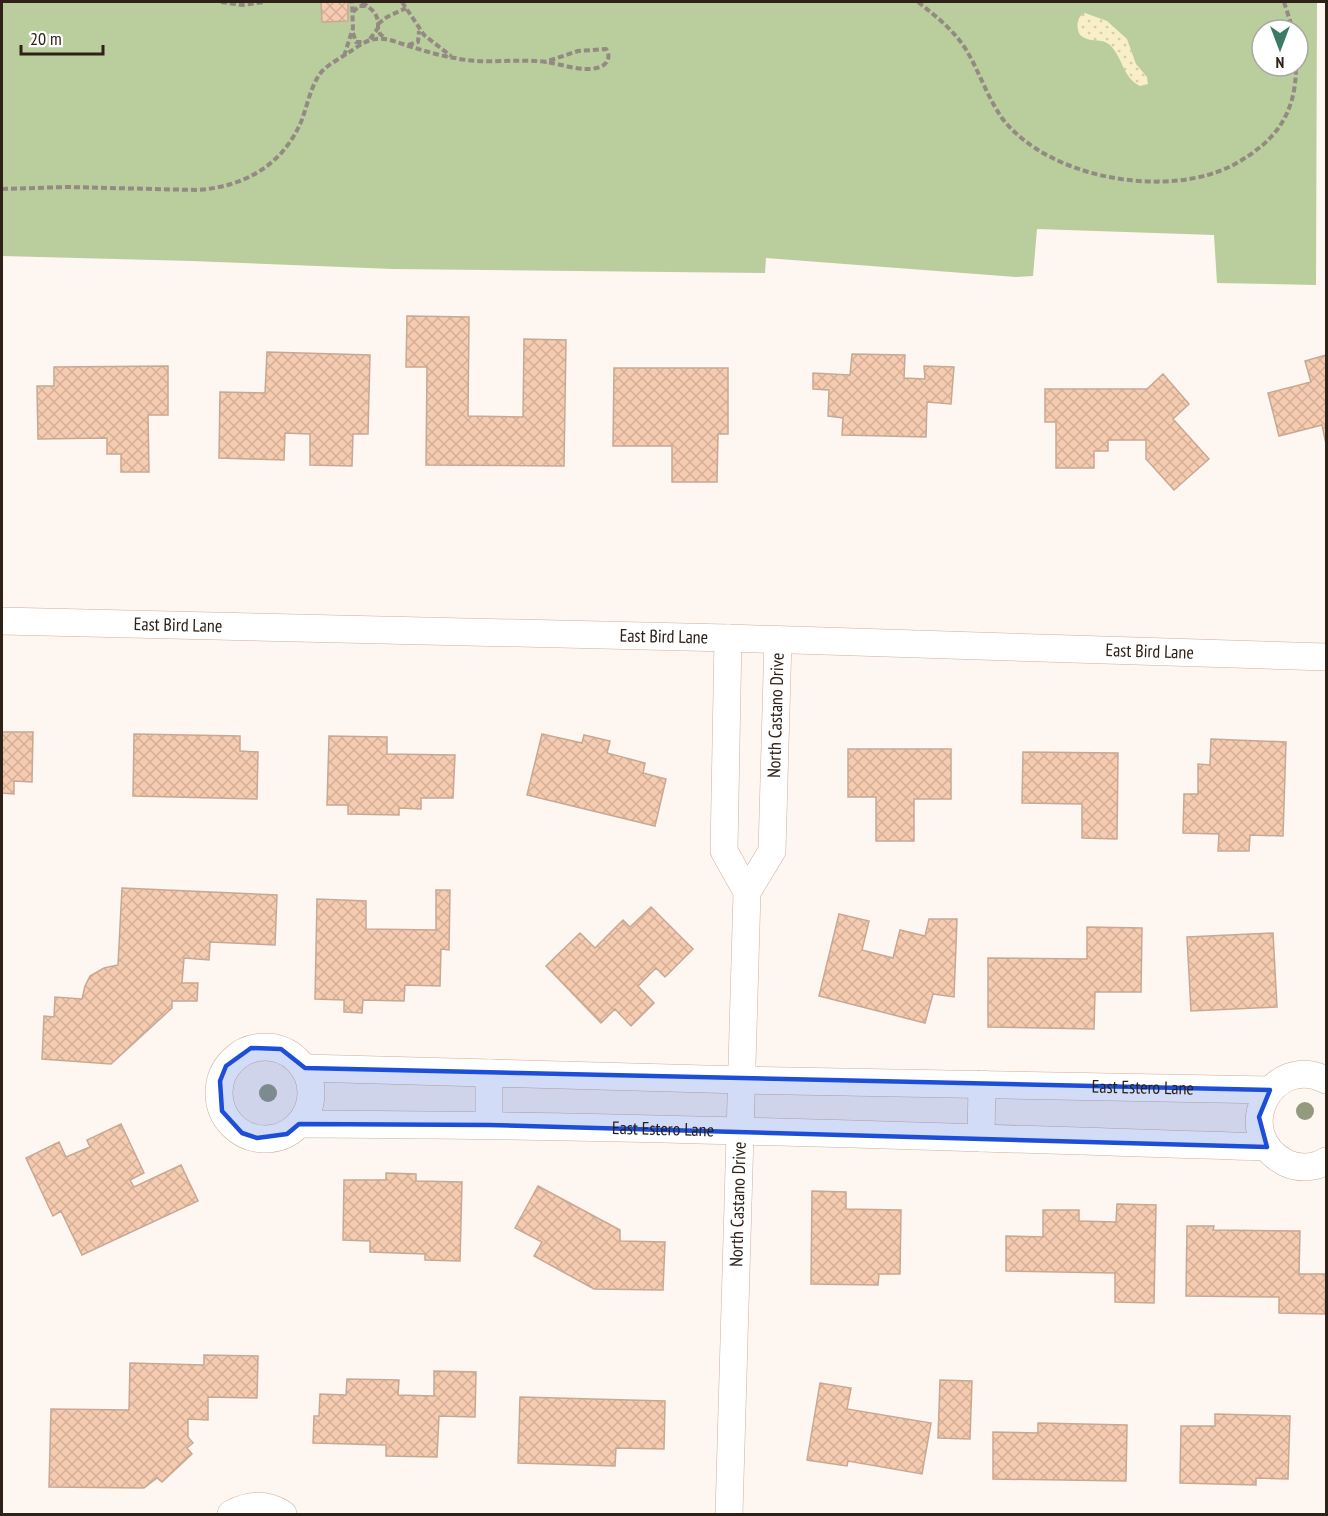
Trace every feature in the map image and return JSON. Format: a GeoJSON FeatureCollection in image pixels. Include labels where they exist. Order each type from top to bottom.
{"type":"FeatureCollection","features":[{"type":"Feature","properties":{"kind":"street","name":"East Bird Lane"},"geometry":{"type":"LineString","coordinates":[[2,621],[728,638],[1326,657]]}},
{"type":"Feature","properties":{"kind":"street"},"geometry":{"type":"LineString","coordinates":[[728,638],[724,851],[747,892]]}},
{"type":"Feature","properties":{"kind":"street","name":"North Castano Drive"},"geometry":{"type":"LineString","coordinates":[[729,1515],[747,892],[772,851],[778,640]]}},
{"type":"Feature","properties":{"kind":"street"},"geometry":{"type":"LineString","coordinates":[[266,1046],[281,1049],[295,1056],[305,1068],[312,1091],[306,1115],[287,1134],[272,1138],[257,1138],[242,1133],[230,1124],[222,1111],[218,1096],[220,1080],[226,1066],[237,1055],[251,1048],[266,1046]]}},
{"type":"Feature","properties":{"kind":"street","name":"East Estero Lane"},"geometry":{"type":"LineString","coordinates":[[305,1068],[742,1080],[1270,1090]]}},
{"type":"Feature","properties":{"kind":"street"},"geometry":{"type":"LineString","coordinates":[[489,1073],[489,1125]]}},
{"type":"Feature","properties":{"kind":"street"},"geometry":{"type":"LineString","coordinates":[[1324,1075],[1306,1074],[1280,1081],[1270,1090],[1262,1103],[1259,1118],[1260,1133],[1267,1147],[1277,1158],[1291,1165],[1306,1167],[1326,1161]]}},
{"type":"Feature","properties":{"kind":"street"},"geometry":{"type":"LineString","coordinates":[[981,1138],[982,1084]]}},
{"type":"Feature","properties":{"kind":"street","name":"East Estero Lane"},"geometry":{"type":"LineString","coordinates":[[299,1124],[741,1130],[1267,1147]]}},
{"type":"Feature","properties":{"kind":"street"},"geometry":{"type":"LineString","coordinates":[[231,1515],[244,1508],[261,1506],[276,1510],[283,1515]]}},
{"type":"Feature","properties":{"kind":"path"},"geometry":{"type":"LineString","coordinates":[[221,2],[252,5],[265,2]]}},
{"type":"Feature","properties":{"kind":"path"},"geometry":{"type":"LineString","coordinates":[[344,56],[352,31],[352,2]]}},
{"type":"Feature","properties":{"kind":"path"},"geometry":{"type":"LineString","coordinates":[[362,2],[384,14],[392,14]]}},
{"type":"Feature","properties":{"kind":"path"},"geometry":{"type":"LineString","coordinates":[[402,2],[434,45],[454,58]]}},
{"type":"Feature","properties":{"kind":"path"},"geometry":{"type":"LineString","coordinates":[[918,2],[954,33],[967,51],[1002,117],[1018,135],[1048,157],[1091,173],[1115,178],[1173,181],[1194,179],[1213,174],[1251,155],[1267,142],[1287,116],[1293,100],[1295,78]]}},
{"type":"Feature","properties":{"kind":"path"},"geometry":{"type":"LineString","coordinates":[[1284,2],[1289,18]]}},
{"type":"Feature","properties":{"kind":"path"},"geometry":{"type":"LineString","coordinates":[[352,14],[359,6],[370,7],[377,15],[380,34],[387,39],[454,58],[483,62],[545,62],[596,68],[605,64],[609,52],[606,49],[591,49],[545,62]]}},
{"type":"Feature","properties":{"kind":"path"},"geometry":{"type":"LineString","coordinates":[[2,189],[67,187],[197,190],[217,189],[245,180],[260,173],[282,152],[299,125],[323,70],[367,41],[378,26],[392,14],[406,8]]}},
{"type":"Feature","properties":{"kind":"path"},"geometry":{"type":"LineString","coordinates":[[404,45],[418,42],[420,36],[418,26]]}},
{"type":"Feature","properties":{"kind":"path"},"geometry":{"type":"LineString","coordinates":[[352,31],[356,42],[387,39]]}},
{"type":"Feature","properties":{"kind":"highlighted area"},"geometry":{"type":"Polygon","coordinates":[[[251,1048],[281,1049],[305,1068],[1270,1090],[1259,1117],[1267,1147],[489,1125],[299,1124],[287,1134],[257,1138],[242,1133],[222,1111],[220,1081],[226,1066],[251,1048]]]}},
{"type":"Feature","properties":{"kind":"green space"},"geometry":{"type":"Polygon","coordinates":[[[2,2],[1317,2],[1316,285],[1217,283],[1214,235],[1037,229],[1033,276],[1016,277],[766,258],[765,273],[393,269],[2,256],[2,2]]]}},
{"type":"Feature","properties":{"kind":"sand"},"geometry":{"type":"Polygon","coordinates":[[[1085,13],[1107,21],[1127,39],[1136,64],[1147,77],[1148,84],[1140,86],[1130,78],[1110,45],[1080,35],[1078,22],[1085,13]]]}},
{"type":"Feature","properties":{"kind":"building"},"geometry":{"type":"Polygon","coordinates":[[[321,2],[348,2],[348,21],[322,22],[321,2]]]}},
{"type":"Feature","properties":{"kind":"building"},"geometry":{"type":"Polygon","coordinates":[[[407,316],[469,317],[468,416],[523,417],[524,339],[566,340],[564,466],[426,465],[427,367],[406,367],[407,316]]]}},
{"type":"Feature","properties":{"kind":"building"},"geometry":{"type":"Polygon","coordinates":[[[267,352],[370,355],[368,434],[353,434],[352,466],[310,465],[310,434],[285,433],[284,460],[219,458],[220,392],[265,393],[267,352]]]}},
{"type":"Feature","properties":{"kind":"building"},"geometry":{"type":"Polygon","coordinates":[[[852,354],[905,355],[904,378],[925,379],[924,366],[954,367],[951,404],[927,402],[926,437],[842,435],[843,418],[828,416],[829,390],[813,389],[813,373],[850,375],[852,354]]]}},
{"type":"Feature","properties":{"kind":"building"},"geometry":{"type":"Polygon","coordinates":[[[1326,355],[1326,444],[1322,425],[1279,436],[1268,393],[1311,382],[1305,361],[1326,355]]]}},
{"type":"Feature","properties":{"kind":"building"},"geometry":{"type":"Polygon","coordinates":[[[168,366],[168,415],[148,415],[149,472],[121,472],[121,454],[107,454],[107,438],[38,439],[37,386],[54,386],[54,367],[168,366]]]}},
{"type":"Feature","properties":{"kind":"building"},"geometry":{"type":"Polygon","coordinates":[[[614,368],[728,368],[728,434],[718,434],[717,482],[672,482],[672,446],[613,446],[614,368]]]}},
{"type":"Feature","properties":{"kind":"building"},"geometry":{"type":"Polygon","coordinates":[[[1163,374],[1189,404],[1173,419],[1209,459],[1174,490],[1146,459],[1146,440],[1108,440],[1108,451],[1094,451],[1094,468],[1056,468],[1056,422],[1045,422],[1045,389],[1147,389],[1163,374]]]}},
{"type":"Feature","properties":{"kind":"building"},"geometry":{"type":"Polygon","coordinates":[[[2,732],[33,732],[32,782],[14,781],[14,794],[2,793],[2,732]]]}},
{"type":"Feature","properties":{"kind":"building"},"geometry":{"type":"Polygon","coordinates":[[[134,734],[240,736],[240,751],[258,752],[257,799],[133,796],[134,734]]]}},
{"type":"Feature","properties":{"kind":"building"},"geometry":{"type":"Polygon","coordinates":[[[542,734],[582,743],[584,735],[610,741],[607,753],[645,763],[643,773],[666,779],[655,826],[527,795],[542,734]]]}},
{"type":"Feature","properties":{"kind":"building"},"geometry":{"type":"Polygon","coordinates":[[[329,736],[387,737],[387,754],[455,755],[453,798],[421,798],[421,809],[399,808],[399,815],[348,814],[348,805],[327,805],[329,736]]]}},
{"type":"Feature","properties":{"kind":"building"},"geometry":{"type":"Polygon","coordinates":[[[1211,739],[1286,742],[1283,836],[1250,835],[1249,851],[1218,851],[1219,834],[1183,833],[1184,794],[1198,794],[1198,764],[1210,765],[1211,739]]]}},
{"type":"Feature","properties":{"kind":"building"},"geometry":{"type":"Polygon","coordinates":[[[848,749],[951,749],[951,799],[914,799],[914,841],[876,841],[876,797],[848,797],[848,749]]]}},
{"type":"Feature","properties":{"kind":"building"},"geometry":{"type":"Polygon","coordinates":[[[1023,752],[1118,753],[1117,839],[1082,838],[1082,804],[1022,803],[1023,752]]]}},
{"type":"Feature","properties":{"kind":"building"},"geometry":{"type":"Polygon","coordinates":[[[122,888],[277,895],[275,945],[210,942],[209,960],[184,958],[182,983],[198,983],[197,1001],[172,1001],[172,1008],[111,1064],[42,1059],[44,1016],[54,1017],[55,997],[82,999],[90,976],[104,968],[118,965],[122,888]]]}},
{"type":"Feature","properties":{"kind":"building"},"geometry":{"type":"Polygon","coordinates":[[[436,890],[450,890],[449,950],[441,949],[440,986],[405,985],[404,1001],[363,1000],[362,1013],[344,1012],[344,1000],[315,999],[317,899],[366,901],[366,929],[436,930],[436,890]]]}},
{"type":"Feature","properties":{"kind":"building"},"geometry":{"type":"Polygon","coordinates":[[[651,907],[693,949],[665,977],[656,968],[638,986],[654,1003],[631,1026],[615,1009],[601,1023],[546,966],[580,933],[595,948],[623,920],[630,927],[651,907]]]}},
{"type":"Feature","properties":{"kind":"building"},"geometry":{"type":"Polygon","coordinates":[[[839,914],[869,921],[862,950],[893,958],[900,930],[925,936],[929,919],[957,919],[954,997],[933,994],[925,1023],[819,996],[839,914]]]}},
{"type":"Feature","properties":{"kind":"building"},"geometry":{"type":"Polygon","coordinates":[[[1087,927],[1142,928],[1141,992],[1095,992],[1094,1029],[988,1027],[988,958],[1087,959],[1087,927]]]}},
{"type":"Feature","properties":{"kind":"building"},"geometry":{"type":"Polygon","coordinates":[[[1273,933],[1277,1007],[1191,1011],[1187,937],[1273,933]]]}},
{"type":"Feature","properties":{"kind":"building"},"geometry":{"type":"Polygon","coordinates":[[[121,1124],[144,1173],[130,1180],[134,1187],[181,1165],[198,1201],[82,1255],[61,1211],[53,1216],[26,1158],[59,1142],[66,1157],[90,1147],[87,1140],[121,1124]]]}},
{"type":"Feature","properties":{"kind":"building"},"geometry":{"type":"Polygon","coordinates":[[[386,1173],[416,1174],[416,1181],[462,1182],[460,1261],[425,1260],[425,1254],[370,1252],[370,1241],[343,1240],[344,1180],[386,1180],[386,1173]]]}},
{"type":"Feature","properties":{"kind":"building"},"geometry":{"type":"Polygon","coordinates":[[[538,1186],[620,1230],[620,1241],[665,1242],[663,1290],[594,1289],[534,1256],[542,1242],[515,1228],[538,1186]]]}},
{"type":"Feature","properties":{"kind":"building"},"geometry":{"type":"Polygon","coordinates":[[[812,1191],[846,1192],[846,1209],[901,1210],[900,1274],[879,1274],[878,1285],[811,1284],[812,1191]]]}},
{"type":"Feature","properties":{"kind":"building"},"geometry":{"type":"Polygon","coordinates":[[[1117,1204],[1156,1205],[1154,1303],[1115,1302],[1115,1273],[1006,1271],[1006,1236],[1043,1237],[1043,1210],[1079,1210],[1079,1221],[1116,1222],[1117,1204]]]}},
{"type":"Feature","properties":{"kind":"building"},"geometry":{"type":"Polygon","coordinates":[[[1187,1226],[1214,1226],[1213,1230],[1300,1231],[1299,1274],[1326,1274],[1325,1314],[1279,1313],[1279,1297],[1186,1296],[1187,1226]]]}},
{"type":"Feature","properties":{"kind":"building"},"geometry":{"type":"Polygon","coordinates":[[[204,1355],[258,1356],[257,1398],[208,1397],[208,1420],[188,1419],[188,1437],[193,1443],[187,1448],[192,1454],[162,1482],[157,1478],[144,1488],[49,1487],[51,1409],[129,1410],[130,1363],[204,1365],[204,1355]]]}},
{"type":"Feature","properties":{"kind":"building"},"geometry":{"type":"Polygon","coordinates":[[[434,1371],[476,1372],[475,1417],[439,1416],[437,1457],[386,1456],[386,1445],[313,1443],[314,1416],[319,1416],[320,1394],[346,1395],[347,1379],[399,1380],[398,1395],[434,1396],[434,1371]]]}},
{"type":"Feature","properties":{"kind":"building"},"geometry":{"type":"Polygon","coordinates":[[[940,1380],[972,1381],[970,1439],[938,1438],[940,1380]]]}},
{"type":"Feature","properties":{"kind":"building"},"geometry":{"type":"Polygon","coordinates":[[[820,1383],[851,1388],[847,1409],[931,1423],[922,1474],[848,1461],[847,1466],[807,1460],[820,1383]]]}},
{"type":"Feature","properties":{"kind":"building"},"geometry":{"type":"Polygon","coordinates":[[[520,1397],[665,1401],[664,1449],[616,1448],[615,1466],[518,1463],[520,1397]]]}},
{"type":"Feature","properties":{"kind":"building"},"geometry":{"type":"Polygon","coordinates":[[[1215,1414],[1290,1416],[1288,1479],[1256,1478],[1256,1485],[1180,1483],[1181,1426],[1215,1426],[1215,1414]]]}},
{"type":"Feature","properties":{"kind":"building"},"geometry":{"type":"Polygon","coordinates":[[[1038,1423],[1127,1425],[1126,1481],[993,1479],[993,1432],[1038,1433],[1038,1423]]]}}]}
